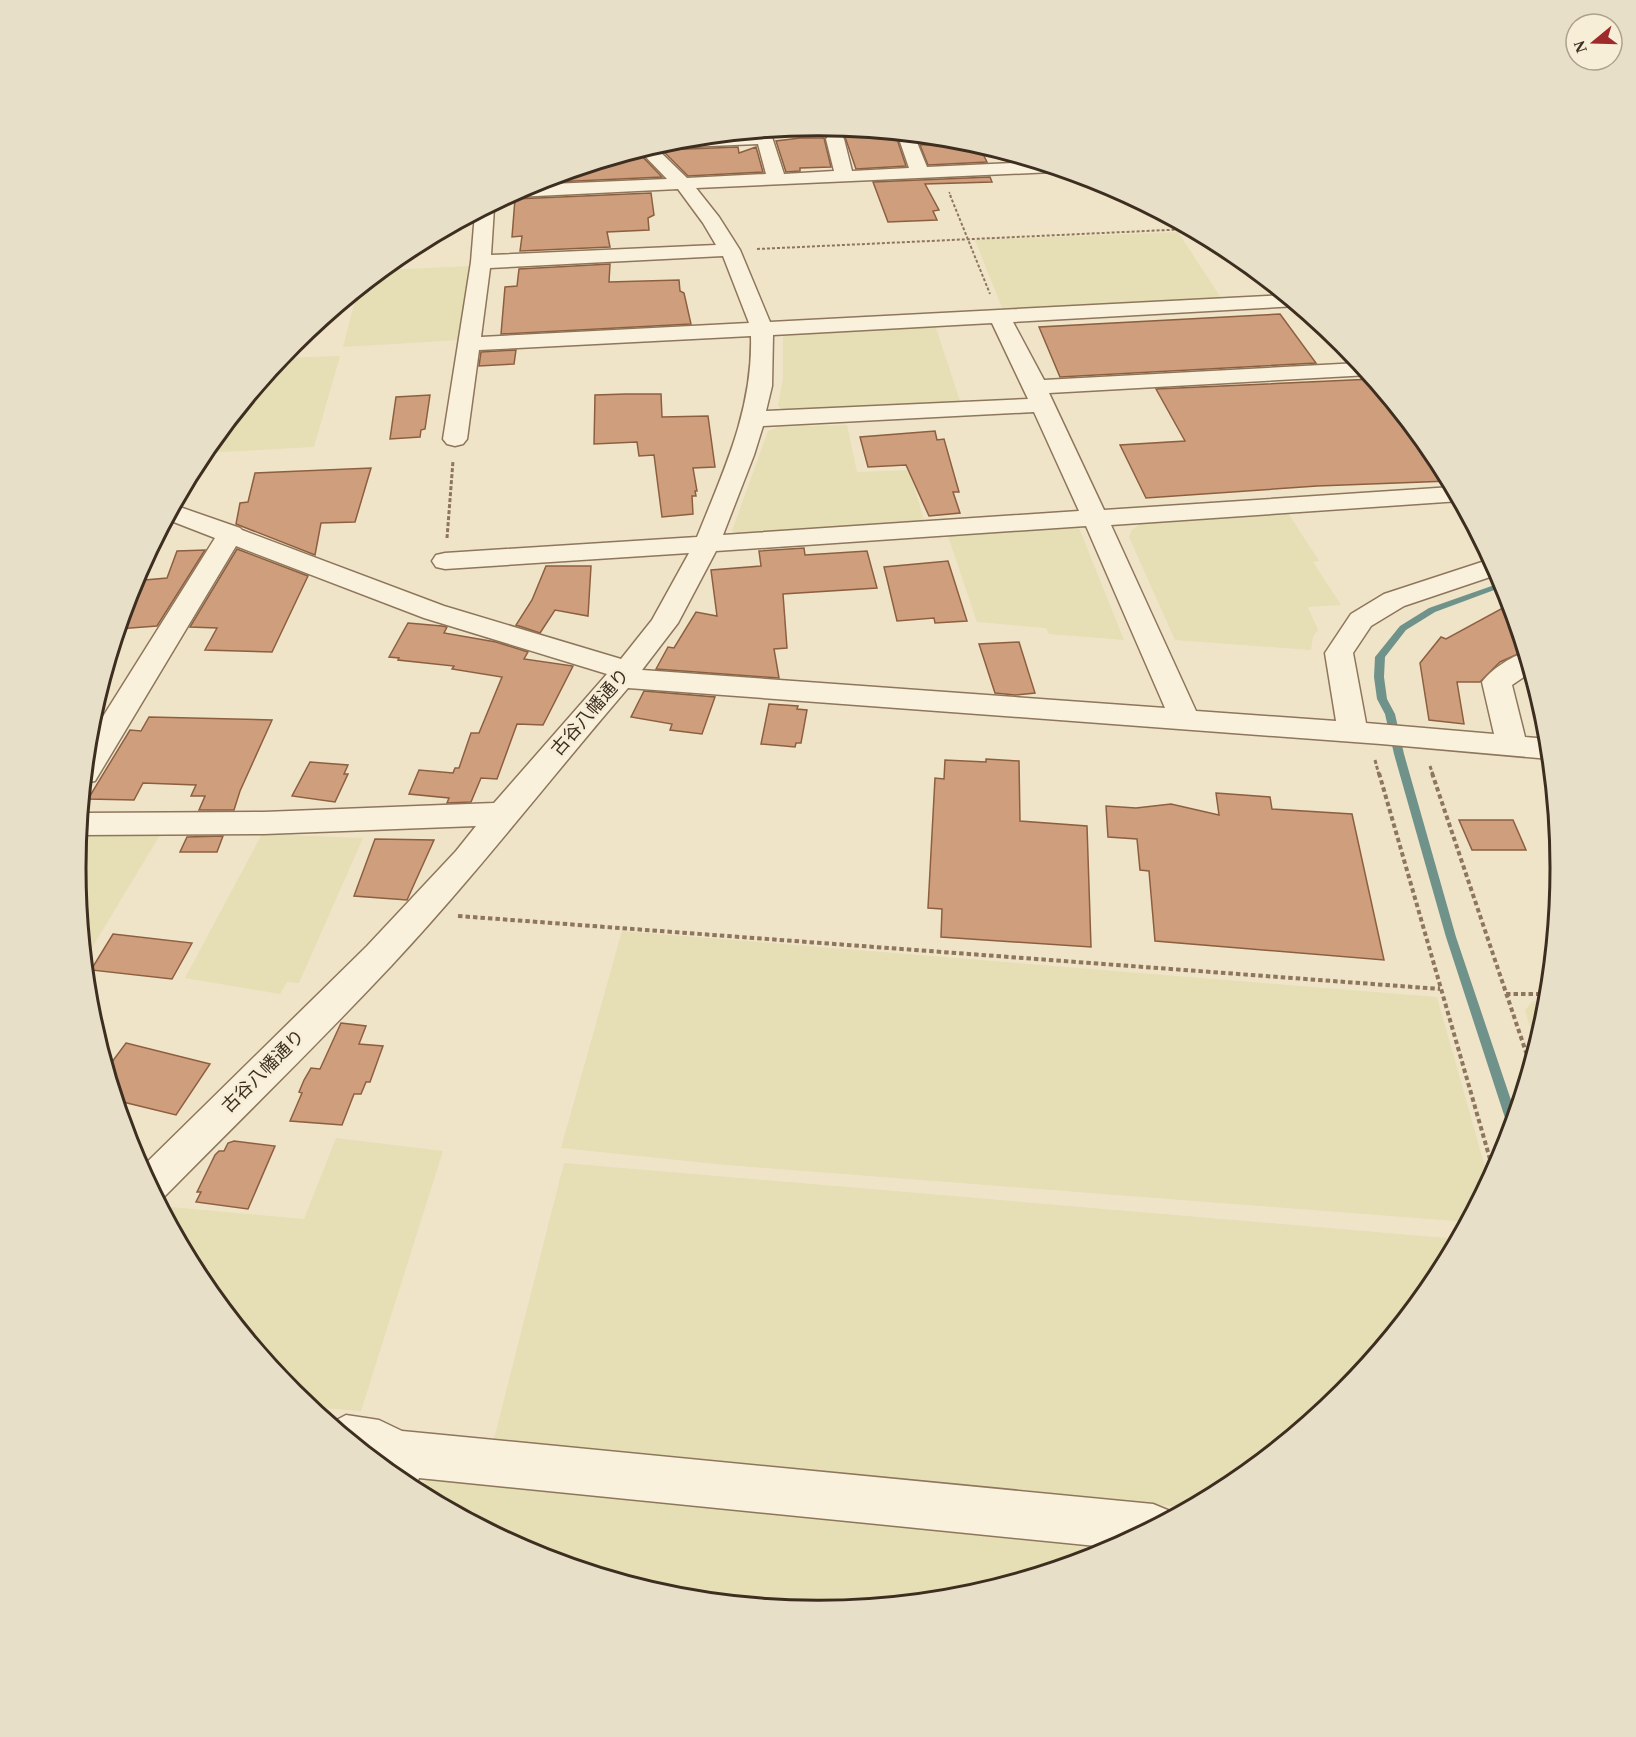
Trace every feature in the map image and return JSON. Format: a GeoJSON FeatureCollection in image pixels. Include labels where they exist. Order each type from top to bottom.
{"type":"FeatureCollection","features":[{"type":"Feature","properties":{"kind":"street"},"geometry":{"type":"LineString","coordinates":[[757,139],[766,141],[777,180]]}},
{"type":"Feature","properties":{"kind":"street"},"geometry":{"type":"LineString","coordinates":[[836,139],[845,177]]}},
{"type":"Feature","properties":{"kind":"street"},"geometry":{"type":"LineString","coordinates":[[908,141],[920,173]]}},
{"type":"Feature","properties":{"kind":"street","name":"古谷八幡通り"},"geometry":{"type":"LineString","coordinates":[[155,1180],[379,956],[468,859],[502,814],[623,674],[663,623],[707,543],[742,456],[753,419],[761,386],[764,357],[762,329],[730,250],[712,221],[683,184],[653,155]]}},
{"type":"Feature","properties":{"kind":"street"},"geometry":{"type":"LineString","coordinates":[[997,158],[1002,169]]}},
{"type":"Feature","properties":{"kind":"street"},"geometry":{"type":"LineString","coordinates":[[544,190],[1030,168]]}},
{"type":"Feature","properties":{"kind":"street"},"geometry":{"type":"LineString","coordinates":[[455,439],[481,262],[484,217]]}},
{"type":"Feature","properties":{"kind":"street"},"geometry":{"type":"LineString","coordinates":[[481,262],[730,250]]}},
{"type":"Feature","properties":{"kind":"street"},"geometry":{"type":"LineString","coordinates":[[469,345],[1000,317],[1277,298]]}},
{"type":"Feature","properties":{"kind":"street"},"geometry":{"type":"LineString","coordinates":[[1000,317],[1039,396],[1185,720]]}},
{"type":"Feature","properties":{"kind":"street"},"geometry":{"type":"LineString","coordinates":[[753,419],[1354,370]]}},
{"type":"Feature","properties":{"kind":"street"},"geometry":{"type":"LineString","coordinates":[[445,561],[1447,495]]}},
{"type":"Feature","properties":{"kind":"street"},"geometry":{"type":"LineString","coordinates":[[177,515],[434,612],[623,674],[1540,748]]}},
{"type":"Feature","properties":{"kind":"street"},"geometry":{"type":"LineString","coordinates":[[95,755],[231,533]]}},
{"type":"Feature","properties":{"kind":"street"},"geometry":{"type":"LineString","coordinates":[[1360,733],[1339,652],[1361,620],[1394,600],[1486,569]]}},
{"type":"Feature","properties":{"kind":"street"},"geometry":{"type":"LineString","coordinates":[[1512,746],[1497,682],[1522,665]]}},
{"type":"Feature","properties":{"kind":"street"},"geometry":{"type":"LineString","coordinates":[[87,824],[264,823],[502,814]]}},
{"type":"Feature","properties":{"kind":"street"},"geometry":{"type":"LineString","coordinates":[[360,1440],[379,1443],[397,1466],[1138,1527]]}},
{"type":"Feature","properties":{"kind":"path"},"geometry":{"type":"LineString","coordinates":[[941,172],[1000,317]]}},
{"type":"Feature","properties":{"kind":"path"},"geometry":{"type":"LineString","coordinates":[[730,250],[1176,230]]}},
{"type":"Feature","properties":{"kind":"path"},"geometry":{"type":"LineString","coordinates":[[445,561],[455,439]]}},
{"type":"Feature","properties":{"kind":"path"},"geometry":{"type":"LineString","coordinates":[[1360,733],[1440,989],[1490,1160]]}},
{"type":"Feature","properties":{"kind":"path"},"geometry":{"type":"LineString","coordinates":[[1420,738],[1527,1055]]}},
{"type":"Feature","properties":{"kind":"path"},"geometry":{"type":"LineString","coordinates":[[418,913],[1440,989]]}},
{"type":"Feature","properties":{"kind":"path"},"geometry":{"type":"LineString","coordinates":[[1506,994],[1539,994]]}},
{"type":"Feature","properties":{"kind":"shaded area"},"geometry":{"type":"Polygon","coordinates":[[[1178,232],[1223,301],[1003,310],[975,240],[1178,232]]]}},
{"type":"Feature","properties":{"kind":"shaded area"},"geometry":{"type":"Polygon","coordinates":[[[471,266],[461,340],[343,347],[355,301],[397,269],[471,266]]]}},
{"type":"Feature","properties":{"kind":"shaded area"},"geometry":{"type":"Polygon","coordinates":[[[935,325],[960,401],[787,412],[778,406],[783,378],[783,331],[935,325]]]}},
{"type":"Feature","properties":{"kind":"shaded area"},"geometry":{"type":"Polygon","coordinates":[[[340,356],[314,447],[216,452],[267,386],[294,358],[340,356]]]}},
{"type":"Feature","properties":{"kind":"shaded area"},"geometry":{"type":"Polygon","coordinates":[[[847,425],[857,472],[909,470],[925,523],[737,533],[732,531],[768,431],[778,427],[847,425]]]}},
{"type":"Feature","properties":{"kind":"shaded area"},"geometry":{"type":"Polygon","coordinates":[[[1288,513],[1319,561],[1313,562],[1341,605],[1308,607],[1318,630],[1313,637],[1311,650],[1175,640],[1129,537],[1132,530],[1140,524],[1155,521],[1288,513]]]}},
{"type":"Feature","properties":{"kind":"shaded area"},"geometry":{"type":"Polygon","coordinates":[[[1070,526],[1079,528],[1124,640],[1049,634],[1046,628],[977,622],[947,533],[1070,526]]]}},
{"type":"Feature","properties":{"kind":"shaded area"},"geometry":{"type":"Polygon","coordinates":[[[262,834],[363,838],[299,983],[287,982],[280,994],[185,978],[262,834]]]}},
{"type":"Feature","properties":{"kind":"shaded area"},"geometry":{"type":"Polygon","coordinates":[[[87,835],[160,835],[91,950],[87,916],[87,835]]]}},
{"type":"Feature","properties":{"kind":"shaded area"},"geometry":{"type":"Polygon","coordinates":[[[622,931],[1437,997],[1486,1169],[1459,1221],[726,1165],[561,1148],[622,931]]]}},
{"type":"Feature","properties":{"kind":"shaded area"},"geometry":{"type":"Polygon","coordinates":[[[1533,1001],[1538,1001],[1531,1032],[1525,1010],[1533,1001]]]}},
{"type":"Feature","properties":{"kind":"shaded area"},"geometry":{"type":"Polygon","coordinates":[[[336,1138],[443,1151],[361,1411],[323,1408],[267,1351],[209,1275],[169,1207],[304,1219],[336,1138]]]}},
{"type":"Feature","properties":{"kind":"shaded area"},"geometry":{"type":"Polygon","coordinates":[[[564,1163],[1450,1238],[1399,1314],[1336,1386],[1264,1450],[1225,1478],[1177,1507],[494,1439],[564,1163]]]}},
{"type":"Feature","properties":{"kind":"shaded area"},"geometry":{"type":"Polygon","coordinates":[[[430,1476],[1091,1548],[1008,1576],[914,1595],[818,1601],[722,1595],[628,1576],[583,1562],[494,1525],[421,1484],[430,1476]]]}},
{"type":"Feature","properties":{"kind":"building"},"geometry":{"type":"Polygon","coordinates":[[[845,137],[898,141],[906,166],[856,169],[845,137]]]}},
{"type":"Feature","properties":{"kind":"building"},"geometry":{"type":"Polygon","coordinates":[[[824,138],[831,167],[800,168],[800,171],[786,172],[776,141],[824,138]]]}},
{"type":"Feature","properties":{"kind":"building"},"geometry":{"type":"Polygon","coordinates":[[[920,145],[930,145],[984,155],[987,162],[928,165],[920,145]]]}},
{"type":"Feature","properties":{"kind":"building"},"geometry":{"type":"Polygon","coordinates":[[[738,147],[739,153],[756,147],[763,172],[688,176],[664,152],[679,149],[738,147]]]}},
{"type":"Feature","properties":{"kind":"building"},"geometry":{"type":"Polygon","coordinates":[[[643,157],[662,177],[566,181],[643,157]]]}},
{"type":"Feature","properties":{"kind":"building"},"geometry":{"type":"Polygon","coordinates":[[[990,177],[992,182],[925,184],[939,210],[933,211],[937,220],[888,222],[873,182],[990,177]]]}},
{"type":"Feature","properties":{"kind":"building"},"geometry":{"type":"Polygon","coordinates":[[[651,193],[654,215],[648,218],[649,230],[607,232],[610,247],[520,251],[522,236],[512,237],[515,203],[523,199],[651,193]]]}},
{"type":"Feature","properties":{"kind":"building"},"geometry":{"type":"Polygon","coordinates":[[[610,264],[609,282],[679,280],[680,291],[684,293],[691,324],[501,334],[505,287],[517,286],[519,269],[610,264]]]}},
{"type":"Feature","properties":{"kind":"building"},"geometry":{"type":"Polygon","coordinates":[[[1280,314],[1316,363],[1060,377],[1039,327],[1280,314]]]}},
{"type":"Feature","properties":{"kind":"building"},"geometry":{"type":"Polygon","coordinates":[[[516,350],[514,364],[479,366],[481,352],[516,350]]]}},
{"type":"Feature","properties":{"kind":"building"},"geometry":{"type":"Polygon","coordinates":[[[1363,379],[1399,423],[1439,481],[1317,486],[1146,498],[1120,445],[1185,441],[1156,389],[1363,379]]]}},
{"type":"Feature","properties":{"kind":"building"},"geometry":{"type":"Polygon","coordinates":[[[661,394],[662,417],[708,416],[715,467],[693,468],[697,491],[695,491],[696,496],[692,496],[693,514],[662,517],[654,455],[639,456],[637,442],[594,444],[595,395],[661,394]]]}},
{"type":"Feature","properties":{"kind":"building"},"geometry":{"type":"Polygon","coordinates":[[[430,395],[425,429],[421,430],[420,437],[390,439],[396,397],[430,395]]]}},
{"type":"Feature","properties":{"kind":"building"},"geometry":{"type":"Polygon","coordinates":[[[935,431],[937,440],[944,439],[959,492],[953,492],[960,513],[929,516],[906,465],[868,467],[860,437],[935,431]]]}},
{"type":"Feature","properties":{"kind":"building"},"geometry":{"type":"Polygon","coordinates":[[[371,468],[355,522],[321,523],[315,555],[236,524],[240,503],[248,502],[255,473],[371,468]]]}},
{"type":"Feature","properties":{"kind":"building"},"geometry":{"type":"Polygon","coordinates":[[[804,548],[805,555],[867,551],[877,588],[783,594],[787,648],[774,649],[779,678],[656,669],[668,647],[674,648],[696,612],[717,616],[711,570],[761,566],[759,551],[804,548]]]}},
{"type":"Feature","properties":{"kind":"building"},"geometry":{"type":"Polygon","coordinates":[[[237,549],[308,576],[272,652],[205,650],[217,628],[190,627],[237,549]]]}},
{"type":"Feature","properties":{"kind":"building"},"geometry":{"type":"Polygon","coordinates":[[[205,550],[157,626],[126,628],[145,580],[167,578],[177,551],[205,550]]]}},
{"type":"Feature","properties":{"kind":"building"},"geometry":{"type":"Polygon","coordinates":[[[948,561],[967,621],[935,623],[934,618],[897,621],[884,567],[948,561]]]}},
{"type":"Feature","properties":{"kind":"building"},"geometry":{"type":"Polygon","coordinates":[[[546,566],[591,566],[588,616],[555,610],[540,633],[516,625],[532,600],[546,566]]]}},
{"type":"Feature","properties":{"kind":"building"},"geometry":{"type":"Polygon","coordinates":[[[1503,608],[1518,654],[1500,662],[1480,682],[1457,682],[1464,724],[1429,720],[1420,663],[1441,637],[1446,639],[1503,608]]]}},
{"type":"Feature","properties":{"kind":"building"},"geometry":{"type":"Polygon","coordinates":[[[408,623],[447,627],[444,633],[496,642],[528,652],[524,659],[573,666],[543,725],[517,724],[497,779],[481,778],[471,802],[447,803],[449,798],[409,794],[419,770],[453,773],[455,768],[459,768],[471,733],[479,733],[502,677],[452,669],[454,666],[389,657],[408,623]]]}},
{"type":"Feature","properties":{"kind":"building"},"geometry":{"type":"Polygon","coordinates":[[[1019,642],[1035,693],[1015,695],[995,693],[979,644],[1019,642]]]}},
{"type":"Feature","properties":{"kind":"building"},"geometry":{"type":"Polygon","coordinates":[[[644,691],[715,697],[702,734],[670,730],[672,724],[631,717],[644,691]]]}},
{"type":"Feature","properties":{"kind":"building"},"geometry":{"type":"Polygon","coordinates":[[[769,704],[798,706],[797,709],[807,710],[801,743],[796,743],[795,747],[761,744],[769,704]]]}},
{"type":"Feature","properties":{"kind":"building"},"geometry":{"type":"Polygon","coordinates":[[[149,717],[272,720],[240,791],[234,810],[199,810],[205,796],[191,796],[196,785],[143,783],[134,800],[89,799],[130,730],[141,731],[149,717]]]}},
{"type":"Feature","properties":{"kind":"building"},"geometry":{"type":"Polygon","coordinates":[[[986,759],[1019,761],[1020,821],[1087,826],[1091,947],[941,937],[942,909],[928,908],[935,778],[944,779],[945,760],[986,762],[986,759]]]}},
{"type":"Feature","properties":{"kind":"building"},"geometry":{"type":"Polygon","coordinates":[[[310,762],[348,765],[344,774],[348,774],[335,802],[292,796],[310,762]]]}},
{"type":"Feature","properties":{"kind":"building"},"geometry":{"type":"Polygon","coordinates":[[[1216,793],[1270,797],[1272,809],[1352,814],[1384,960],[1155,941],[1149,871],[1140,870],[1137,839],[1108,837],[1106,806],[1136,808],[1171,804],[1219,815],[1216,793]]]}},
{"type":"Feature","properties":{"kind":"building"},"geometry":{"type":"Polygon","coordinates":[[[1459,820],[1513,820],[1526,850],[1472,850],[1459,820]]]}},
{"type":"Feature","properties":{"kind":"building"},"geometry":{"type":"Polygon","coordinates":[[[223,836],[217,852],[180,852],[187,837],[223,836]]]}},
{"type":"Feature","properties":{"kind":"building"},"geometry":{"type":"Polygon","coordinates":[[[375,839],[434,840],[407,900],[354,896],[375,839]]]}},
{"type":"Feature","properties":{"kind":"building"},"geometry":{"type":"Polygon","coordinates":[[[113,934],[192,943],[172,979],[93,970],[113,934]]]}},
{"type":"Feature","properties":{"kind":"building"},"geometry":{"type":"Polygon","coordinates":[[[341,1023],[366,1026],[359,1044],[383,1046],[370,1082],[366,1082],[361,1094],[354,1094],[342,1125],[290,1121],[302,1093],[299,1092],[304,1080],[311,1068],[320,1069],[341,1023]]]}},
{"type":"Feature","properties":{"kind":"building"},"geometry":{"type":"Polygon","coordinates":[[[126,1043],[210,1064],[176,1115],[123,1102],[111,1063],[126,1043]]]}},
{"type":"Feature","properties":{"kind":"building"},"geometry":{"type":"Polygon","coordinates":[[[234,1141],[275,1146],[248,1209],[196,1202],[201,1192],[197,1192],[215,1155],[219,1151],[224,1151],[228,1143],[234,1141]]]}},
{"type":"Feature","properties":{"kind":"waterway"},"geometry":{"type":"LineString","coordinates":[[1495,587],[1432,610],[1403,628],[1380,657],[1379,677],[1382,699],[1390,714],[1399,754],[1451,937],[1509,1112]]}}]}
